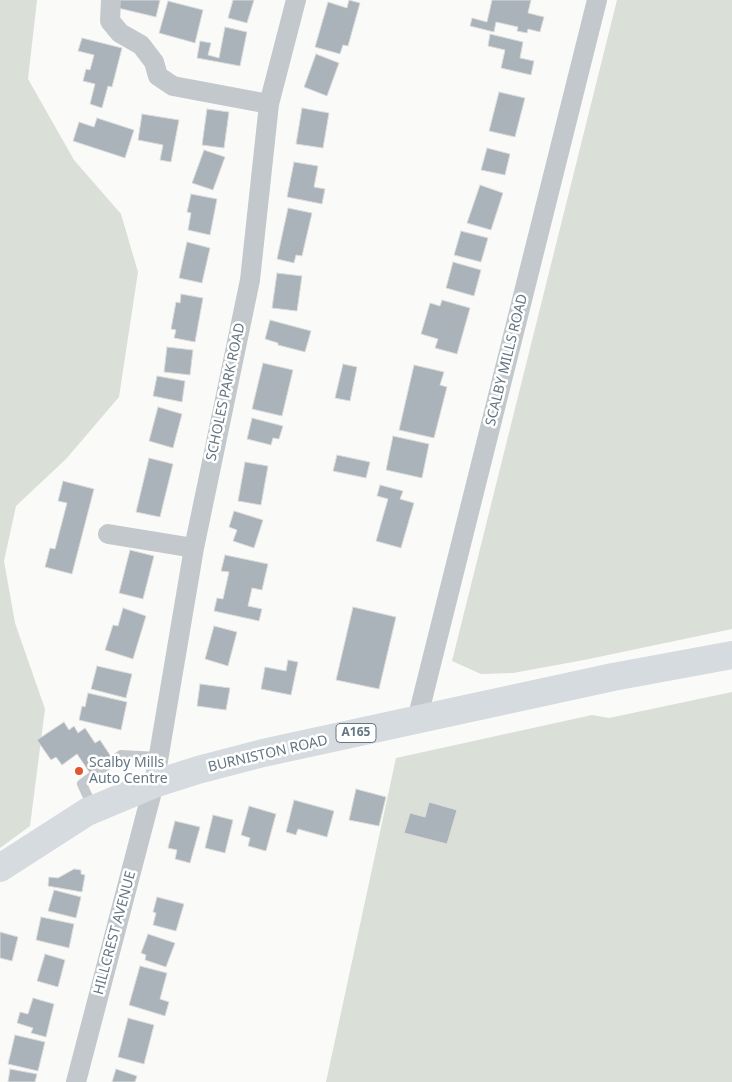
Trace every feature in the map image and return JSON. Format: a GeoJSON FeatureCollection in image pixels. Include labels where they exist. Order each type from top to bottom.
{"type":"FeatureCollection","features":[{"type":"Feature","properties":{"kind":"main road","name":"BURNISTON ROAD"},"geometry":{"type":"LineString","coordinates":[[0,868],[94,809],[154,784],[263,753],[613,678],[732,655]]}},
{"type":"Feature","properties":{"kind":"street"},"geometry":{"type":"LineString","coordinates":[[111,0],[110,21],[120,33],[141,45],[154,62],[158,76],[173,86],[269,104]]}},
{"type":"Feature","properties":{"kind":"street","name":"SCHOLES PARK ROAD"},"geometry":{"type":"LineString","coordinates":[[154,784],[194,548],[250,280],[269,104],[296,0]]}},
{"type":"Feature","properties":{"kind":"street","name":"SCALBY MILLS ROAD"},"geometry":{"type":"LineString","coordinates":[[417,720],[597,0]]}},
{"type":"Feature","properties":{"kind":"street"},"geometry":{"type":"LineString","coordinates":[[108,534],[194,548]]}},
{"type":"Feature","properties":{"kind":"street","name":"HILLCREST AVENUE"},"geometry":{"type":"LineString","coordinates":[[76,1082],[154,784]]}},
{"type":"Feature","properties":{"kind":"lane"},"geometry":{"type":"LineString","coordinates":[[94,809],[82,784],[121,755],[158,757]]}},
{"type":"Feature","properties":{"kind":"shaded area"},"geometry":{"type":"Polygon","coordinates":[[[0,0],[37,0],[28,79],[74,160],[121,214],[138,272],[119,397],[66,459],[16,506],[4,561],[15,623],[45,709],[30,826],[0,848],[0,0]]]}},
{"type":"Feature","properties":{"kind":"shaded area"},"geometry":{"type":"Polygon","coordinates":[[[617,0],[732,0],[732,629],[513,673],[481,674],[452,661],[617,0]]]}},
{"type":"Feature","properties":{"kind":"shaded area"},"geometry":{"type":"Polygon","coordinates":[[[732,692],[732,1082],[326,1082],[396,758],[592,715],[609,718],[732,692]]]}},
{"type":"Feature","properties":{"kind":"building"},"geometry":{"type":"Polygon","coordinates":[[[120,0],[160,0],[156,17],[118,8],[120,0]]]}},
{"type":"Feature","properties":{"kind":"building"},"geometry":{"type":"Polygon","coordinates":[[[233,0],[254,0],[247,23],[228,18],[233,0]]]}},
{"type":"Feature","properties":{"kind":"building"},"geometry":{"type":"Polygon","coordinates":[[[349,0],[360,3],[348,46],[343,45],[340,54],[315,47],[328,2],[347,8],[349,0]]]}},
{"type":"Feature","properties":{"kind":"building"},"geometry":{"type":"Polygon","coordinates":[[[492,0],[531,0],[528,13],[544,17],[540,32],[528,29],[527,33],[517,31],[518,27],[496,22],[494,32],[470,26],[472,18],[487,22],[492,0]]]}},
{"type":"Feature","properties":{"kind":"building"},"geometry":{"type":"Polygon","coordinates":[[[168,1],[203,10],[195,43],[159,33],[168,1]]]}},
{"type":"Feature","properties":{"kind":"building"},"geometry":{"type":"Polygon","coordinates":[[[225,27],[247,32],[240,66],[197,58],[200,41],[211,43],[208,55],[219,58],[225,27]]]}},
{"type":"Feature","properties":{"kind":"building"},"geometry":{"type":"Polygon","coordinates":[[[490,34],[523,42],[520,58],[534,61],[531,75],[501,68],[505,50],[488,46],[490,34]]]}},
{"type":"Feature","properties":{"kind":"building"},"geometry":{"type":"Polygon","coordinates":[[[82,38],[122,48],[112,87],[108,86],[102,108],[90,104],[95,84],[83,81],[86,69],[90,70],[94,55],[78,51],[82,38]]]}},
{"type":"Feature","properties":{"kind":"building"},"geometry":{"type":"Polygon","coordinates":[[[316,54],[339,63],[327,96],[304,87],[316,54]]]}},
{"type":"Feature","properties":{"kind":"building"},"geometry":{"type":"Polygon","coordinates":[[[499,92],[525,98],[515,137],[489,131],[499,92]]]}},
{"type":"Feature","properties":{"kind":"building"},"geometry":{"type":"Polygon","coordinates":[[[302,108],[329,113],[323,148],[296,144],[302,108]]]}},
{"type":"Feature","properties":{"kind":"building"},"geometry":{"type":"Polygon","coordinates":[[[207,109],[229,112],[224,148],[202,145],[207,109]]]}},
{"type":"Feature","properties":{"kind":"building"},"geometry":{"type":"Polygon","coordinates":[[[142,114],[179,120],[171,162],[160,160],[163,145],[138,140],[142,114]]]}},
{"type":"Feature","properties":{"kind":"building"},"geometry":{"type":"Polygon","coordinates":[[[97,118],[134,130],[125,158],[73,141],[79,122],[94,127],[97,118]]]}},
{"type":"Feature","properties":{"kind":"building"},"geometry":{"type":"Polygon","coordinates":[[[487,148],[510,154],[505,175],[481,170],[487,148]]]}},
{"type":"Feature","properties":{"kind":"building"},"geometry":{"type":"Polygon","coordinates":[[[204,150],[225,157],[213,190],[192,183],[204,150]]]}},
{"type":"Feature","properties":{"kind":"building"},"geometry":{"type":"Polygon","coordinates":[[[294,162],[318,166],[314,187],[325,189],[322,204],[287,197],[294,162]]]}},
{"type":"Feature","properties":{"kind":"building"},"geometry":{"type":"Polygon","coordinates":[[[480,185],[503,193],[491,230],[467,223],[480,185]]]}},
{"type":"Feature","properties":{"kind":"building"},"geometry":{"type":"Polygon","coordinates":[[[191,194],[217,199],[210,235],[188,230],[191,213],[187,212],[191,194]]]}},
{"type":"Feature","properties":{"kind":"building"},"geometry":{"type":"Polygon","coordinates":[[[288,208],[312,213],[302,256],[296,255],[294,263],[277,259],[288,208]]]}},
{"type":"Feature","properties":{"kind":"building"},"geometry":{"type":"Polygon","coordinates":[[[461,231],[488,238],[481,262],[454,255],[461,231]]]}},
{"type":"Feature","properties":{"kind":"building"},"geometry":{"type":"Polygon","coordinates":[[[187,242],[210,248],[202,283],[179,278],[187,242]]]}},
{"type":"Feature","properties":{"kind":"building"},"geometry":{"type":"Polygon","coordinates":[[[453,262],[481,270],[474,296],[446,288],[453,262]]]}},
{"type":"Feature","properties":{"kind":"building"},"geometry":{"type":"Polygon","coordinates":[[[277,273],[302,276],[297,311],[272,308],[277,273]]]}},
{"type":"Feature","properties":{"kind":"building"},"geometry":{"type":"Polygon","coordinates":[[[181,294],[203,298],[195,342],[174,338],[176,330],[171,329],[176,302],[180,303],[181,294]]]}},
{"type":"Feature","properties":{"kind":"building"},"geometry":{"type":"Polygon","coordinates":[[[442,300],[470,308],[457,354],[435,348],[438,339],[421,334],[430,303],[440,306],[442,300]]]}},
{"type":"Feature","properties":{"kind":"building"},"geometry":{"type":"Polygon","coordinates":[[[270,320],[311,331],[305,352],[278,345],[278,343],[265,339],[270,320]]]}},
{"type":"Feature","properties":{"kind":"building"},"geometry":{"type":"Polygon","coordinates":[[[167,347],[193,350],[190,375],[164,372],[167,347]]]}},
{"type":"Feature","properties":{"kind":"building"},"geometry":{"type":"Polygon","coordinates":[[[263,363],[293,370],[282,416],[252,409],[263,363]]]}},
{"type":"Feature","properties":{"kind":"building"},"geometry":{"type":"Polygon","coordinates":[[[343,364],[357,367],[350,401],[335,398],[343,364]]]}},
{"type":"Feature","properties":{"kind":"building"},"geometry":{"type":"Polygon","coordinates":[[[414,365],[444,372],[440,385],[447,387],[434,438],[399,430],[414,365]]]}},
{"type":"Feature","properties":{"kind":"building"},"geometry":{"type":"Polygon","coordinates":[[[157,376],[185,381],[182,402],[153,396],[157,376]]]}},
{"type":"Feature","properties":{"kind":"building"},"geometry":{"type":"Polygon","coordinates":[[[158,407],[182,414],[173,448],[149,441],[158,407]]]}},
{"type":"Feature","properties":{"kind":"building"},"geometry":{"type":"Polygon","coordinates":[[[252,418],[283,426],[279,439],[273,438],[271,445],[247,439],[252,418]]]}},
{"type":"Feature","properties":{"kind":"building"},"geometry":{"type":"Polygon","coordinates":[[[393,436],[429,444],[422,478],[386,470],[393,436]]]}},
{"type":"Feature","properties":{"kind":"building"},"geometry":{"type":"Polygon","coordinates":[[[337,455],[370,462],[366,478],[333,471],[337,455]]]}},
{"type":"Feature","properties":{"kind":"building"},"geometry":{"type":"Polygon","coordinates":[[[149,458],[173,464],[160,517],[136,512],[149,458]]]}},
{"type":"Feature","properties":{"kind":"building"},"geometry":{"type":"Polygon","coordinates":[[[245,462],[268,466],[261,505],[238,501],[245,462]]]}},
{"type":"Feature","properties":{"kind":"building"},"geometry":{"type":"Polygon","coordinates":[[[63,481],[94,489],[72,574],[45,567],[50,548],[55,549],[67,503],[58,501],[63,481]]]}},
{"type":"Feature","properties":{"kind":"building"},"geometry":{"type":"Polygon","coordinates":[[[380,485],[403,491],[400,499],[414,503],[401,548],[376,541],[388,499],[377,496],[380,485]]]}},
{"type":"Feature","properties":{"kind":"building"},"geometry":{"type":"Polygon","coordinates":[[[234,511],[263,520],[254,548],[233,541],[237,530],[229,527],[234,511]]]}},
{"type":"Feature","properties":{"kind":"building"},"geometry":{"type":"Polygon","coordinates":[[[130,550],[154,556],[143,599],[119,593],[130,550]]]}},
{"type":"Feature","properties":{"kind":"building"},"geometry":{"type":"Polygon","coordinates":[[[225,555],[268,564],[262,590],[252,588],[248,606],[262,609],[259,621],[214,611],[217,598],[223,599],[229,572],[221,571],[225,555]]]}},
{"type":"Feature","properties":{"kind":"building"},"geometry":{"type":"Polygon","coordinates":[[[353,607],[396,617],[379,689],[336,680],[353,607]]]}},
{"type":"Feature","properties":{"kind":"building"},"geometry":{"type":"Polygon","coordinates":[[[123,608],[146,616],[133,659],[105,650],[113,625],[118,626],[123,608]]]}},
{"type":"Feature","properties":{"kind":"building"},"geometry":{"type":"Polygon","coordinates":[[[214,626],[237,632],[228,666],[205,659],[214,626]]]}},
{"type":"Feature","properties":{"kind":"building"},"geometry":{"type":"Polygon","coordinates":[[[288,660],[298,662],[291,695],[261,689],[265,667],[286,671],[288,660]]]}},
{"type":"Feature","properties":{"kind":"building"},"geometry":{"type":"Polygon","coordinates":[[[97,666],[132,674],[126,698],[91,689],[97,666]]]}},
{"type":"Feature","properties":{"kind":"building"},"geometry":{"type":"Polygon","coordinates":[[[200,684],[230,688],[226,710],[197,706],[200,684]]]}},
{"type":"Feature","properties":{"kind":"building"},"geometry":{"type":"Polygon","coordinates":[[[88,693],[127,702],[121,730],[79,720],[82,706],[85,707],[88,693]]]}},
{"type":"Feature","properties":{"kind":"building"},"geometry":{"type":"Polygon","coordinates":[[[64,722],[69,730],[74,726],[78,733],[85,728],[95,743],[100,740],[112,758],[90,773],[77,754],[62,765],[56,757],[51,760],[37,740],[64,722]]]}},
{"type":"Feature","properties":{"kind":"building"},"geometry":{"type":"Polygon","coordinates":[[[356,789],[386,797],[379,826],[349,820],[356,789]]]}},
{"type":"Feature","properties":{"kind":"building"},"geometry":{"type":"Polygon","coordinates":[[[294,800],[334,811],[327,837],[298,829],[296,835],[286,832],[294,800]]]}},
{"type":"Feature","properties":{"kind":"building"},"geometry":{"type":"Polygon","coordinates":[[[429,802],[457,810],[447,844],[404,833],[410,813],[425,817],[429,802]]]}},
{"type":"Feature","properties":{"kind":"building"},"geometry":{"type":"Polygon","coordinates":[[[249,806],[276,814],[266,851],[248,846],[250,838],[241,835],[249,806]]]}},
{"type":"Feature","properties":{"kind":"building"},"geometry":{"type":"Polygon","coordinates":[[[213,815],[233,820],[225,853],[205,848],[213,815]]]}},
{"type":"Feature","properties":{"kind":"building"},"geometry":{"type":"Polygon","coordinates":[[[175,821],[200,827],[190,863],[175,859],[177,850],[168,848],[175,821]]]}},
{"type":"Feature","properties":{"kind":"building"},"geometry":{"type":"Polygon","coordinates":[[[74,869],[81,870],[81,874],[85,875],[82,892],[48,886],[49,877],[58,878],[74,869]]]}},
{"type":"Feature","properties":{"kind":"building"},"geometry":{"type":"Polygon","coordinates":[[[54,890],[81,897],[76,918],[48,911],[54,890]]]}},
{"type":"Feature","properties":{"kind":"building"},"geometry":{"type":"Polygon","coordinates":[[[157,897],[184,904],[176,931],[153,925],[156,913],[153,912],[157,897]]]}},
{"type":"Feature","properties":{"kind":"building"},"geometry":{"type":"Polygon","coordinates":[[[41,917],[74,924],[69,948],[36,940],[41,917]]]}},
{"type":"Feature","properties":{"kind":"building"},"geometry":{"type":"Polygon","coordinates":[[[0,932],[18,937],[12,961],[0,958],[0,932]]]}},
{"type":"Feature","properties":{"kind":"building"},"geometry":{"type":"Polygon","coordinates":[[[148,934],[175,943],[166,967],[145,960],[146,955],[141,953],[148,934]]]}},
{"type":"Feature","properties":{"kind":"building"},"geometry":{"type":"Polygon","coordinates":[[[45,954],[65,960],[58,987],[37,981],[45,954]]]}},
{"type":"Feature","properties":{"kind":"building"},"geometry":{"type":"Polygon","coordinates":[[[140,966],[167,973],[160,999],[169,1002],[165,1016],[129,1005],[140,966]]]}},
{"type":"Feature","properties":{"kind":"building"},"geometry":{"type":"Polygon","coordinates":[[[33,998],[54,1004],[46,1037],[31,1033],[33,1028],[17,1023],[20,1012],[28,1014],[33,998]]]}},
{"type":"Feature","properties":{"kind":"building"},"geometry":{"type":"Polygon","coordinates":[[[128,1018],[154,1025],[144,1064],[118,1057],[128,1018]]]}},
{"type":"Feature","properties":{"kind":"building"},"geometry":{"type":"Polygon","coordinates":[[[15,1035],[45,1042],[38,1071],[8,1064],[15,1035]]]}},
{"type":"Feature","properties":{"kind":"building"},"geometry":{"type":"Polygon","coordinates":[[[10,1069],[37,1074],[35,1082],[8,1082],[10,1069]]]}},
{"type":"Feature","properties":{"kind":"building"},"geometry":{"type":"Polygon","coordinates":[[[116,1069],[137,1076],[135,1082],[112,1082],[116,1069]]]}},
{"type":"Feature","properties":{"kind":"place","name":"Scalby Mills Auto Centre"},"geometry":{"type":"Point","coordinates":[79,771]}}]}
